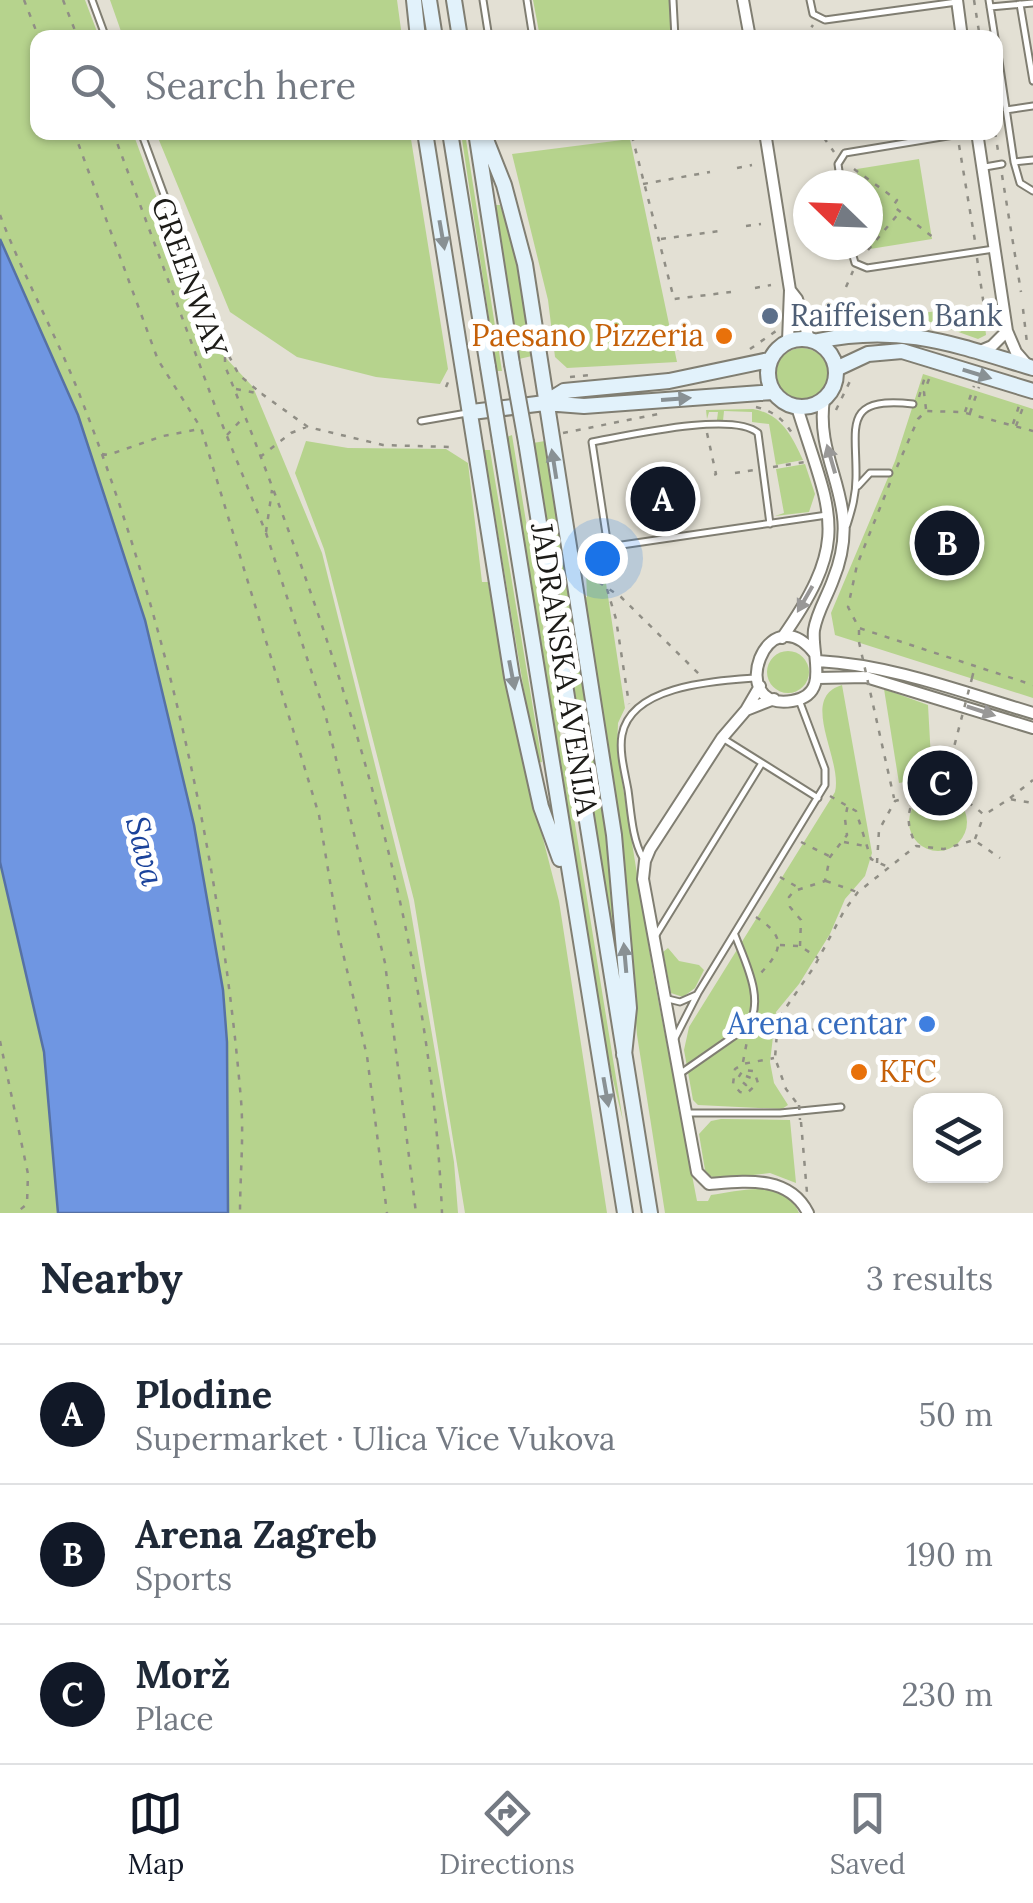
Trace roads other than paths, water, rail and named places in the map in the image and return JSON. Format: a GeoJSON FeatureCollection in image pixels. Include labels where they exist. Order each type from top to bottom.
{"type":"FeatureCollection","features":[{"type":"Feature","properties":{"kind":"main road"},"geometry":{"type":"LineString","coordinates":[[414,0],[417,30]]}},
{"type":"Feature","properties":{"kind":"main road"},"geometry":{"type":"LineString","coordinates":[[428,0],[433,30]]}},
{"type":"Feature","properties":{"kind":"main road"},"geometry":{"type":"LineString","coordinates":[[454,0],[459,30]]}},
{"type":"Feature","properties":{"kind":"main road"},"geometry":{"type":"LineString","coordinates":[[426,140],[512,677],[541,807],[571,892]]}},
{"type":"Feature","properties":{"kind":"main road","name":"JADRANSKA AVENIJA"},"geometry":{"type":"LineString","coordinates":[[451,140],[625,1213]]}},
{"type":"Feature","properties":{"kind":"main road","name":"JADRANSKA AVENIJA"},"geometry":{"type":"LineString","coordinates":[[481,140],[512,364],[650,1213]]}},
{"type":"Feature","properties":{"kind":"main road"},"geometry":{"type":"LineString","coordinates":[[484,140],[504,185],[525,264],[614,835],[629,1008],[624,1055]]}},
{"type":"Feature","properties":{"kind":"main road"},"geometry":{"type":"LineString","coordinates":[[814,340],[828,350],[836,369],[834,386],[814,405],[786,404],[773,392],[767,372],[778,348],[788,341],[899,333],[1031,368]]}},
{"type":"Feature","properties":{"kind":"main road"},"geometry":{"type":"LineString","coordinates":[[836,369],[868,354],[902,351],[1027,397]]}},
{"type":"Feature","properties":{"kind":"main road"},"geometry":{"type":"LineString","coordinates":[[544,403],[564,390],[669,381],[770,360]]}},
{"type":"Feature","properties":{"kind":"main road"},"geometry":{"type":"LineString","coordinates":[[472,412],[544,403],[574,407],[773,392]]}},
{"type":"Feature","properties":{"kind":"street"},"geometry":{"type":"LineString","coordinates":[[744,0],[749,30]]}},
{"type":"Feature","properties":{"kind":"street"},"geometry":{"type":"LineString","coordinates":[[957,1],[961,30]]}},
{"type":"Feature","properties":{"kind":"street"},"geometry":{"type":"LineString","coordinates":[[766,140],[790,290],[788,341]]}},
{"type":"Feature","properties":{"kind":"street"},"geometry":{"type":"LineString","coordinates":[[976,140],[1007,331],[1016,352],[1031,368]]}},
{"type":"Feature","properties":{"kind":"street"},"geometry":{"type":"LineString","coordinates":[[790,290],[814,340]]}},
{"type":"Feature","properties":{"kind":"street"},"geometry":{"type":"LineString","coordinates":[[976,352],[992,346],[1007,331]]}},
{"type":"Feature","properties":{"kind":"street"},"geometry":{"type":"LineString","coordinates":[[746,710],[774,699],[799,700],[818,678],[816,620],[840,562],[845,533],[842,500],[825,434],[824,399]]}},
{"type":"Feature","properties":{"kind":"street"},"geometry":{"type":"LineString","coordinates":[[774,699],[758,682],[755,667],[764,648],[782,638],[827,556],[827,494],[797,407]]}},
{"type":"Feature","properties":{"kind":"street"},"geometry":{"type":"LineString","coordinates":[[782,638],[801,641],[816,658],[901,674],[1033,714]]}},
{"type":"Feature","properties":{"kind":"street"},"geometry":{"type":"LineString","coordinates":[[818,678],[866,676],[1033,728]]}},
{"type":"Feature","properties":{"kind":"street"},"geometry":{"type":"LineString","coordinates":[[758,682],[746,710],[722,738],[645,860],[643,879],[696,1172],[709,1184],[750,1181],[782,1186],[808,1211]]}},
{"type":"Feature","properties":{"kind":"lane"},"geometry":{"type":"LineString","coordinates":[[92,0],[103,30]]}},
{"type":"Feature","properties":{"kind":"lane"},"geometry":{"type":"LineString","coordinates":[[483,0],[487,30]]}},
{"type":"Feature","properties":{"kind":"lane"},"geometry":{"type":"LineString","coordinates":[[527,0],[532,30]]}},
{"type":"Feature","properties":{"kind":"lane"},"geometry":{"type":"LineString","coordinates":[[673,0],[676,30]]}},
{"type":"Feature","properties":{"kind":"lane"},"geometry":{"type":"LineString","coordinates":[[810,0],[813,14],[825,20],[957,1]]}},
{"type":"Feature","properties":{"kind":"lane"},"geometry":{"type":"LineString","coordinates":[[994,30],[990,4],[1033,3]]}},
{"type":"Feature","properties":{"kind":"lane"},"geometry":{"type":"LineString","coordinates":[[1020,4],[1033,81]]}},
{"type":"Feature","properties":{"kind":"lane"},"geometry":{"type":"LineString","coordinates":[[1003,91],[1020,183],[1033,191]]}},
{"type":"Feature","properties":{"kind":"lane"},"geometry":{"type":"LineString","coordinates":[[1006,110],[1033,106]]}},
{"type":"Feature","properties":{"kind":"lane"},"geometry":{"type":"LineString","coordinates":[[144,140],[203,301],[226,350]]}},
{"type":"Feature","properties":{"kind":"lane"},"geometry":{"type":"LineString","coordinates":[[839,170],[845,154],[927,140]]}},
{"type":"Feature","properties":{"kind":"lane"},"geometry":{"type":"LineString","coordinates":[[1014,162],[1033,160]]}},
{"type":"Feature","properties":{"kind":"lane"},"geometry":{"type":"LineString","coordinates":[[982,168],[1001,164]]}},
{"type":"Feature","properties":{"kind":"lane"},"geometry":{"type":"LineString","coordinates":[[854,260],[868,268],[994,249]]}},
{"type":"Feature","properties":{"kind":"lane"},"geometry":{"type":"LineString","coordinates":[[845,533],[856,488],[853,432],[857,418],[880,403],[912,404]]}},
{"type":"Feature","properties":{"kind":"lane"},"geometry":{"type":"LineString","coordinates":[[420,420],[472,412]]}},
{"type":"Feature","properties":{"kind":"lane"},"geometry":{"type":"LineString","coordinates":[[770,524],[758,433],[754,429],[705,424],[592,442],[608,547],[770,524],[830,515]]}},
{"type":"Feature","properties":{"kind":"lane"},"geometry":{"type":"LineString","coordinates":[[856,488],[870,473],[890,473]]}},
{"type":"Feature","properties":{"kind":"lane"},"geometry":{"type":"LineString","coordinates":[[645,860],[636,839],[622,745],[631,715],[639,703],[678,688],[758,682]]}},
{"type":"Feature","properties":{"kind":"lane"},"geometry":{"type":"LineString","coordinates":[[672,1042],[825,784],[825,769],[799,700]]}},
{"type":"Feature","properties":{"kind":"lane"},"geometry":{"type":"LineString","coordinates":[[722,738],[818,798]]}},
{"type":"Feature","properties":{"kind":"lane"},"geometry":{"type":"LineString","coordinates":[[654,939],[762,763]]}},
{"type":"Feature","properties":{"kind":"lane"},"geometry":{"type":"LineString","coordinates":[[678,1074],[747,1028],[755,1017],[754,992],[734,934]]}},
{"type":"Feature","properties":{"kind":"lane"},"geometry":{"type":"LineString","coordinates":[[664,998],[680,1002],[698,993]]}},
{"type":"Feature","properties":{"kind":"lane"},"geometry":{"type":"LineString","coordinates":[[686,1113],[780,1113],[841,1106]]}},
{"type":"Feature","properties":{"kind":"water","name":"Sava"},"geometry":{"type":"Polygon","coordinates":[[[0,239],[78,415],[145,620],[194,825],[223,990],[228,1213],[58,1213],[44,1052],[0,862],[0,239]]]}},
{"type":"Feature","properties":{"kind":"place","name":"Raiffeisen Bank"},"geometry":{"type":"Point","coordinates":[770,316]}},
{"type":"Feature","properties":{"kind":"place","name":"Paesano Pizzeria"},"geometry":{"type":"Point","coordinates":[724,336]}},
{"type":"Feature","properties":{"kind":"place","name":"Plodine"},"geometry":{"type":"Point","coordinates":[663,499]}},
{"type":"Feature","properties":{"kind":"place","name":"Arena Zagreb"},"geometry":{"type":"Point","coordinates":[947,543]}},
{"type":"Feature","properties":{"kind":"place","name":"Morž"},"geometry":{"type":"Point","coordinates":[940,783]}},
{"type":"Feature","properties":{"kind":"place","name":"Arena centar"},"geometry":{"type":"Point","coordinates":[927,1024]}},
{"type":"Feature","properties":{"kind":"place","name":"KFC"},"geometry":{"type":"Point","coordinates":[859,1072]}}]}
